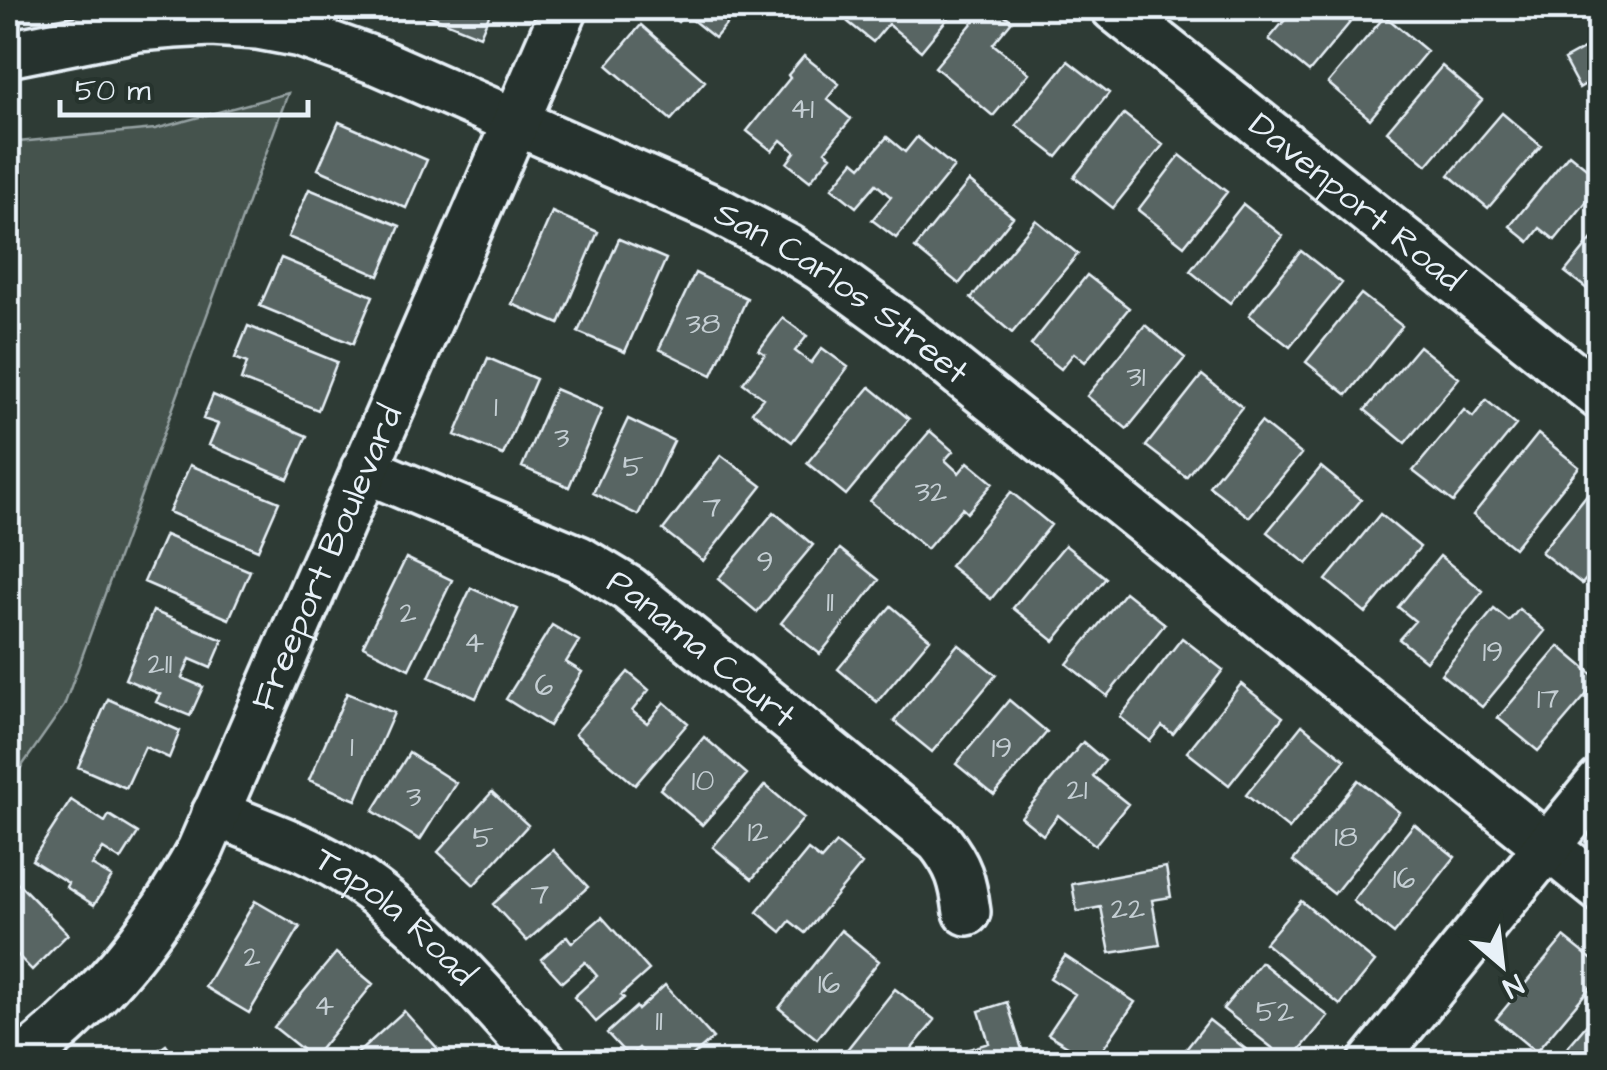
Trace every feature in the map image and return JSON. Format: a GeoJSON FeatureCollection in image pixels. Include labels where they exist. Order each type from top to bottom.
{"type":"FeatureCollection","features":[{"type":"Feature","properties":{"kind":"street","name":"Freeport Boulevard"},"geometry":{"type":"LineString","coordinates":[[21,1062],[82,1011],[128,960],[200,850],[565,8]]}},
{"type":"Feature","properties":{"kind":"street","name":"Davenport Road"},"geometry":{"type":"LineString","coordinates":[[1114,8],[1600,398]]}},
{"type":"Feature","properties":{"kind":"street","name":"San Carlos Street"},"geometry":{"type":"LineString","coordinates":[[8,54],[138,28],[211,23],[300,34],[379,62],[742,222],[854,290],[1600,889]]}},
{"type":"Feature","properties":{"kind":"street","name":"Panama Court"},"geometry":{"type":"LineString","coordinates":[[364,469],[579,558],[654,607],[939,841],[963,880],[967,912]]}},
{"type":"Feature","properties":{"kind":"street"},"geometry":{"type":"LineString","coordinates":[[1372,1062],[1600,782]]}},
{"type":"Feature","properties":{"kind":"street","name":"Tapola Road"},"geometry":{"type":"LineString","coordinates":[[215,814],[305,850],[389,902],[442,950],[544,1062]]}},
{"type":"Feature","properties":{"kind":"shaded area"},"geometry":{"type":"Polygon","coordinates":[[[288,93],[64,706],[8,786],[8,143],[155,129],[288,93]]]}},
{"type":"Feature","properties":{"kind":"building"},"geometry":{"type":"Polygon","coordinates":[[[411,8],[492,8],[480,36],[411,8]]]}},
{"type":"Feature","properties":{"kind":"building"},"geometry":{"type":"Polygon","coordinates":[[[661,8],[740,8],[715,38],[685,14],[678,22],[661,8]]]}},
{"type":"Feature","properties":{"kind":"building"},"geometry":{"type":"Polygon","coordinates":[[[860,8],[946,8],[952,13],[921,51],[888,24],[873,42],[848,22],[860,8]]]}},
{"type":"Feature","properties":{"kind":"building"},"geometry":{"type":"Polygon","coordinates":[[[985,8],[996,8],[1012,21],[993,44],[1029,73],[993,116],[935,67],[985,8]]]}},
{"type":"Feature","properties":{"kind":"building"},"geometry":{"type":"Polygon","coordinates":[[[1295,8],[1362,8],[1309,72],[1269,39],[1295,8]]]}},
{"type":"Feature","properties":{"kind":"building"},"geometry":{"type":"Polygon","coordinates":[[[1385,16],[1427,51],[1370,119],[1328,83],[1385,16]]]}},
{"type":"Feature","properties":{"kind":"building"},"geometry":{"type":"Polygon","coordinates":[[[641,25],[705,81],[671,120],[607,65],[641,25]]]}},
{"type":"Feature","properties":{"kind":"building"},"geometry":{"type":"Polygon","coordinates":[[[1600,40],[1600,90],[1594,79],[1579,88],[1564,60],[1600,40]]]}},
{"type":"Feature","properties":{"kind":"building"},"geometry":{"type":"Polygon","coordinates":[[[804,56],[839,84],[827,99],[851,119],[825,151],[831,156],[810,181],[787,163],[795,152],[781,140],[772,151],[747,131],[804,56]]]}},
{"type":"Feature","properties":{"kind":"building"},"geometry":{"type":"Polygon","coordinates":[[[1068,61],[1109,93],[1057,157],[1016,125],[1068,61]]]}},
{"type":"Feature","properties":{"kind":"building"},"geometry":{"type":"Polygon","coordinates":[[[1442,66],[1482,100],[1427,165],[1387,131],[1442,66]]]}},
{"type":"Feature","properties":{"kind":"building"},"geometry":{"type":"Polygon","coordinates":[[[1502,113],[1541,146],[1488,208],[1449,175],[1502,113]]]}},
{"type":"Feature","properties":{"kind":"building"},"geometry":{"type":"Polygon","coordinates":[[[1124,114],[1163,145],[1113,208],[1074,177],[1124,114]]]}},
{"type":"Feature","properties":{"kind":"building"},"geometry":{"type":"Polygon","coordinates":[[[339,122],[427,160],[406,208],[318,169],[339,122]]]}},
{"type":"Feature","properties":{"kind":"building"},"geometry":{"type":"Polygon","coordinates":[[[887,137],[905,152],[917,137],[954,167],[896,238],[872,220],[891,197],[876,184],[856,207],[832,188],[854,161],[861,167],[887,137]]]}},
{"type":"Feature","properties":{"kind":"building"},"geometry":{"type":"Polygon","coordinates":[[[1569,154],[1600,179],[1600,185],[1555,240],[1540,228],[1529,242],[1510,226],[1569,154]]]}},
{"type":"Feature","properties":{"kind":"building"},"geometry":{"type":"Polygon","coordinates":[[[1180,155],[1227,192],[1184,246],[1138,210],[1180,155]]]}},
{"type":"Feature","properties":{"kind":"building"},"geometry":{"type":"Polygon","coordinates":[[[969,181],[1013,217],[959,284],[915,248],[969,181]]]}},
{"type":"Feature","properties":{"kind":"building"},"geometry":{"type":"Polygon","coordinates":[[[309,189],[400,226],[379,276],[288,237],[309,189]]]}},
{"type":"Feature","properties":{"kind":"building"},"geometry":{"type":"Polygon","coordinates":[[[1243,204],[1283,236],[1230,303],[1190,271],[1243,204]]]}},
{"type":"Feature","properties":{"kind":"building"},"geometry":{"type":"Polygon","coordinates":[[[552,212],[598,232],[559,324],[512,304],[552,212]]]}},
{"type":"Feature","properties":{"kind":"building"},"geometry":{"type":"Polygon","coordinates":[[[1036,220],[1078,254],[1012,333],[971,298],[1036,220]]]}},
{"type":"Feature","properties":{"kind":"building"},"geometry":{"type":"Polygon","coordinates":[[[1600,229],[1600,299],[1565,272],[1600,229]]]}},
{"type":"Feature","properties":{"kind":"building"},"geometry":{"type":"Polygon","coordinates":[[[619,239],[666,259],[625,352],[578,332],[619,239]]]}},
{"type":"Feature","properties":{"kind":"building"},"geometry":{"type":"Polygon","coordinates":[[[1301,251],[1342,283],[1290,347],[1249,315],[1301,251]]]}},
{"type":"Feature","properties":{"kind":"building"},"geometry":{"type":"Polygon","coordinates":[[[281,258],[373,296],[353,344],[260,306],[281,258]]]}},
{"type":"Feature","properties":{"kind":"building"},"geometry":{"type":"Polygon","coordinates":[[[695,273],[747,298],[712,375],[659,349],[695,273]]]}},
{"type":"Feature","properties":{"kind":"building"},"geometry":{"type":"Polygon","coordinates":[[[1087,275],[1129,308],[1085,362],[1074,353],[1061,369],[1031,345],[1087,275]]]}},
{"type":"Feature","properties":{"kind":"building"},"geometry":{"type":"Polygon","coordinates":[[[1361,294],[1402,326],[1347,395],[1306,362],[1361,294]]]}},
{"type":"Feature","properties":{"kind":"building"},"geometry":{"type":"Polygon","coordinates":[[[783,318],[807,336],[795,351],[811,363],[822,348],[848,367],[792,442],[752,412],[763,398],[743,383],[765,354],[759,350],[783,318]]]}},
{"type":"Feature","properties":{"kind":"building"},"geometry":{"type":"Polygon","coordinates":[[[1145,325],[1185,358],[1127,429],[1087,396],[1145,325]]]}},
{"type":"Feature","properties":{"kind":"building"},"geometry":{"type":"Polygon","coordinates":[[[248,326],[337,362],[318,410],[241,380],[247,363],[235,358],[248,326]]]}},
{"type":"Feature","properties":{"kind":"building"},"geometry":{"type":"Polygon","coordinates":[[[1419,346],[1459,378],[1405,443],[1365,410],[1419,346]]]}},
{"type":"Feature","properties":{"kind":"building"},"geometry":{"type":"Polygon","coordinates":[[[488,358],[536,379],[503,455],[455,435],[488,358]]]}},
{"type":"Feature","properties":{"kind":"building"},"geometry":{"type":"Polygon","coordinates":[[[1202,375],[1242,407],[1186,477],[1146,446],[1202,375]]]}},
{"type":"Feature","properties":{"kind":"building"},"geometry":{"type":"Polygon","coordinates":[[[870,387],[909,419],[846,495],[807,463],[870,387]]]}},
{"type":"Feature","properties":{"kind":"building"},"geometry":{"type":"Polygon","coordinates":[[[555,389],[602,409],[569,487],[522,467],[555,389]]]}},
{"type":"Feature","properties":{"kind":"building"},"geometry":{"type":"Polygon","coordinates":[[[213,395],[307,436],[288,479],[209,445],[218,424],[203,419],[213,395]]]}},
{"type":"Feature","properties":{"kind":"building"},"geometry":{"type":"Polygon","coordinates":[[[1486,400],[1516,425],[1453,502],[1413,471],[1464,410],[1473,417],[1486,400]]]}},
{"type":"Feature","properties":{"kind":"building"},"geometry":{"type":"Polygon","coordinates":[[[628,419],[674,441],[638,515],[593,493],[628,419]]]}},
{"type":"Feature","properties":{"kind":"building"},"geometry":{"type":"Polygon","coordinates":[[[1261,422],[1301,454],[1249,517],[1209,486],[1261,422]]]}},
{"type":"Feature","properties":{"kind":"building"},"geometry":{"type":"Polygon","coordinates":[[[930,431],[953,451],[945,460],[959,473],[968,462],[993,483],[967,513],[962,508],[927,549],[870,501],[930,431]]]}},
{"type":"Feature","properties":{"kind":"building"},"geometry":{"type":"Polygon","coordinates":[[[1538,434],[1579,467],[1514,548],[1473,515],[1538,434]]]}},
{"type":"Feature","properties":{"kind":"building"},"geometry":{"type":"Polygon","coordinates":[[[721,455],[762,486],[703,561],[663,530],[721,455]]]}},
{"type":"Feature","properties":{"kind":"building"},"geometry":{"type":"Polygon","coordinates":[[[190,465],[279,502],[258,550],[169,512],[190,465]]]}},
{"type":"Feature","properties":{"kind":"building"},"geometry":{"type":"Polygon","coordinates":[[[1321,467],[1361,500],[1307,564],[1267,532],[1321,467]]]}},
{"type":"Feature","properties":{"kind":"building"},"geometry":{"type":"Polygon","coordinates":[[[1593,487],[1600,492],[1600,562],[1582,584],[1541,552],[1593,487]]]}},
{"type":"Feature","properties":{"kind":"building"},"geometry":{"type":"Polygon","coordinates":[[[1011,492],[1051,525],[991,599],[950,566],[1011,492]]]}},
{"type":"Feature","properties":{"kind":"building"},"geometry":{"type":"Polygon","coordinates":[[[774,512],[813,545],[757,612],[718,579],[774,512]]]}},
{"type":"Feature","properties":{"kind":"building"},"geometry":{"type":"Polygon","coordinates":[[[1380,514],[1420,547],[1366,613],[1326,580],[1380,514]]]}},
{"type":"Feature","properties":{"kind":"building"},"geometry":{"type":"Polygon","coordinates":[[[165,535],[250,571],[229,619],[144,582],[165,535]]]}},
{"type":"Feature","properties":{"kind":"building"},"geometry":{"type":"Polygon","coordinates":[[[1065,545],[1106,578],[1054,641],[1013,608],[1065,545]]]}},
{"type":"Feature","properties":{"kind":"building"},"geometry":{"type":"Polygon","coordinates":[[[840,549],[879,580],[820,654],[781,623],[840,549]]]}},
{"type":"Feature","properties":{"kind":"building"},"geometry":{"type":"Polygon","coordinates":[[[1440,556],[1483,591],[1426,661],[1399,639],[1415,621],[1398,607],[1440,556]]]}},
{"type":"Feature","properties":{"kind":"building"},"geometry":{"type":"Polygon","coordinates":[[[406,558],[452,580],[409,669],[363,646],[406,558]]]}},
{"type":"Feature","properties":{"kind":"building"},"geometry":{"type":"Polygon","coordinates":[[[471,588],[518,609],[476,698],[429,677],[471,588]]]}},
{"type":"Feature","properties":{"kind":"building"},"geometry":{"type":"Polygon","coordinates":[[[1125,592],[1165,624],[1107,696],[1067,664],[1125,592]]]}},
{"type":"Feature","properties":{"kind":"building"},"geometry":{"type":"Polygon","coordinates":[[[891,606],[930,639],[877,702],[838,669],[891,606]]]}},
{"type":"Feature","properties":{"kind":"building"},"geometry":{"type":"Polygon","coordinates":[[[1494,609],[1509,621],[1519,609],[1545,631],[1482,707],[1441,674],[1494,609]]]}},
{"type":"Feature","properties":{"kind":"building"},"geometry":{"type":"Polygon","coordinates":[[[153,611],[223,640],[211,668],[190,659],[182,678],[203,687],[190,716],[156,702],[160,694],[125,679],[153,611]]]}},
{"type":"Feature","properties":{"kind":"building"},"geometry":{"type":"Polygon","coordinates":[[[552,625],[579,641],[566,662],[582,672],[549,726],[506,699],[552,625]]]}},
{"type":"Feature","properties":{"kind":"building"},"geometry":{"type":"Polygon","coordinates":[[[1182,638],[1223,670],[1173,734],[1162,726],[1150,741],[1120,717],[1182,638]]]}},
{"type":"Feature","properties":{"kind":"building"},"geometry":{"type":"Polygon","coordinates":[[[958,644],[996,675],[932,752],[894,721],[958,644]]]}},
{"type":"Feature","properties":{"kind":"building"},"geometry":{"type":"Polygon","coordinates":[[[1559,646],[1599,680],[1538,751],[1498,718],[1559,646]]]}},
{"type":"Feature","properties":{"kind":"building"},"geometry":{"type":"Polygon","coordinates":[[[628,672],[649,690],[632,711],[647,723],[664,702],[688,723],[635,785],[575,734],[628,672]]]}},
{"type":"Feature","properties":{"kind":"building"},"geometry":{"type":"Polygon","coordinates":[[[1241,684],[1283,717],[1229,785],[1187,752],[1241,684]]]}},
{"type":"Feature","properties":{"kind":"building"},"geometry":{"type":"Polygon","coordinates":[[[347,693],[394,713],[356,800],[309,780],[347,693]]]}},
{"type":"Feature","properties":{"kind":"building"},"geometry":{"type":"Polygon","coordinates":[[[108,699],[180,731],[169,758],[145,747],[126,788],[78,767],[108,699]]]}},
{"type":"Feature","properties":{"kind":"building"},"geometry":{"type":"Polygon","coordinates":[[[1009,700],[1047,732],[994,795],[956,764],[1009,700]]]}},
{"type":"Feature","properties":{"kind":"building"},"geometry":{"type":"Polygon","coordinates":[[[1302,725],[1345,760],[1289,829],[1246,795],[1302,725]]]}},
{"type":"Feature","properties":{"kind":"building"},"geometry":{"type":"Polygon","coordinates":[[[704,737],[747,774],[702,825],[660,789],[704,737]]]}},
{"type":"Feature","properties":{"kind":"building"},"geometry":{"type":"Polygon","coordinates":[[[1083,742],[1105,761],[1093,776],[1128,804],[1095,845],[1058,815],[1043,835],[1021,817],[1083,742]]]}},
{"type":"Feature","properties":{"kind":"building"},"geometry":{"type":"Polygon","coordinates":[[[409,753],[456,783],[420,840],[373,811],[409,753]]]}},
{"type":"Feature","properties":{"kind":"building"},"geometry":{"type":"Polygon","coordinates":[[[1358,780],[1399,812],[1334,894],[1293,861],[1358,780]]]}},
{"type":"Feature","properties":{"kind":"building"},"geometry":{"type":"Polygon","coordinates":[[[765,785],[804,818],[752,879],[713,847],[765,785]]]}},
{"type":"Feature","properties":{"kind":"building"},"geometry":{"type":"Polygon","coordinates":[[[492,792],[528,825],[474,885],[438,852],[492,792]]]}},
{"type":"Feature","properties":{"kind":"building"},"geometry":{"type":"Polygon","coordinates":[[[71,800],[105,822],[109,815],[138,833],[121,860],[103,849],[92,865],[112,877],[94,905],[32,860],[71,800]]]}},
{"type":"Feature","properties":{"kind":"building"},"geometry":{"type":"Polygon","coordinates":[[[1414,824],[1455,857],[1394,934],[1353,901],[1414,824]]]}},
{"type":"Feature","properties":{"kind":"building"},"geometry":{"type":"Polygon","coordinates":[[[836,843],[862,864],[805,933],[790,921],[781,932],[757,912],[808,850],[821,860],[836,843]]]}},
{"type":"Feature","properties":{"kind":"building"},"geometry":{"type":"Polygon","coordinates":[[[553,850],[588,887],[527,941],[493,904],[553,850]]]}},
{"type":"Feature","properties":{"kind":"building"},"geometry":{"type":"Polygon","coordinates":[[[1166,867],[1171,897],[1152,900],[1160,945],[1110,953],[1101,907],[1077,912],[1072,884],[1166,867]]]}},
{"type":"Feature","properties":{"kind":"building"},"geometry":{"type":"Polygon","coordinates":[[[8,873],[68,934],[32,970],[8,945],[8,873]]]}},
{"type":"Feature","properties":{"kind":"building"},"geometry":{"type":"Polygon","coordinates":[[[255,901],[300,927],[249,1013],[205,987],[255,901]]]}},
{"type":"Feature","properties":{"kind":"building"},"geometry":{"type":"Polygon","coordinates":[[[1301,901],[1375,962],[1340,1005],[1265,943],[1301,901]]]}},
{"type":"Feature","properties":{"kind":"building"},"geometry":{"type":"Polygon","coordinates":[[[602,917],[649,970],[596,1022],[574,997],[597,976],[585,962],[562,982],[541,959],[567,936],[572,943],[602,917]]]}},
{"type":"Feature","properties":{"kind":"building"},"geometry":{"type":"Polygon","coordinates":[[[841,930],[879,961],[817,1039],[779,1008],[841,930]]]}},
{"type":"Feature","properties":{"kind":"building"},"geometry":{"type":"Polygon","coordinates":[[[1564,937],[1600,966],[1600,976],[1536,1052],[1496,1019],[1564,937]]]}},
{"type":"Feature","properties":{"kind":"building"},"geometry":{"type":"Polygon","coordinates":[[[336,953],[373,984],[313,1058],[274,1027],[336,953]]]}},
{"type":"Feature","properties":{"kind":"building"},"geometry":{"type":"Polygon","coordinates":[[[1065,956],[1135,1002],[1094,1062],[1048,1034],[1075,994],[1050,978],[1065,956]]]}},
{"type":"Feature","properties":{"kind":"building"},"geometry":{"type":"Polygon","coordinates":[[[1261,962],[1328,1016],[1290,1062],[1223,1009],[1261,962]]]}},
{"type":"Feature","properties":{"kind":"building"},"geometry":{"type":"Polygon","coordinates":[[[665,985],[713,1038],[686,1062],[652,1062],[639,1048],[629,1057],[607,1033],[665,985]]]}},
{"type":"Feature","properties":{"kind":"building"},"geometry":{"type":"Polygon","coordinates":[[[895,989],[935,1020],[901,1062],[837,1062],[895,989]]]}},
{"type":"Feature","properties":{"kind":"building"},"geometry":{"type":"Polygon","coordinates":[[[1007,1002],[1026,1062],[948,1062],[946,1056],[989,1043],[979,1011],[1007,1002]]]}},
{"type":"Feature","properties":{"kind":"building"},"geometry":{"type":"Polygon","coordinates":[[[1600,1009],[1600,1062],[1571,1062],[1561,1055],[1600,1009]]]}},
{"type":"Feature","properties":{"kind":"building"},"geometry":{"type":"Polygon","coordinates":[[[404,1011],[438,1049],[423,1062],[348,1062],[404,1011]]]}},
{"type":"Feature","properties":{"kind":"building"},"geometry":{"type":"Polygon","coordinates":[[[1209,1020],[1262,1062],[1176,1062],[1209,1020]]]}},
{"type":"Feature","properties":{"kind":"building"},"geometry":{"type":"Polygon","coordinates":[[[166,1045],[179,1062],[141,1062],[166,1045]]]}}]}
